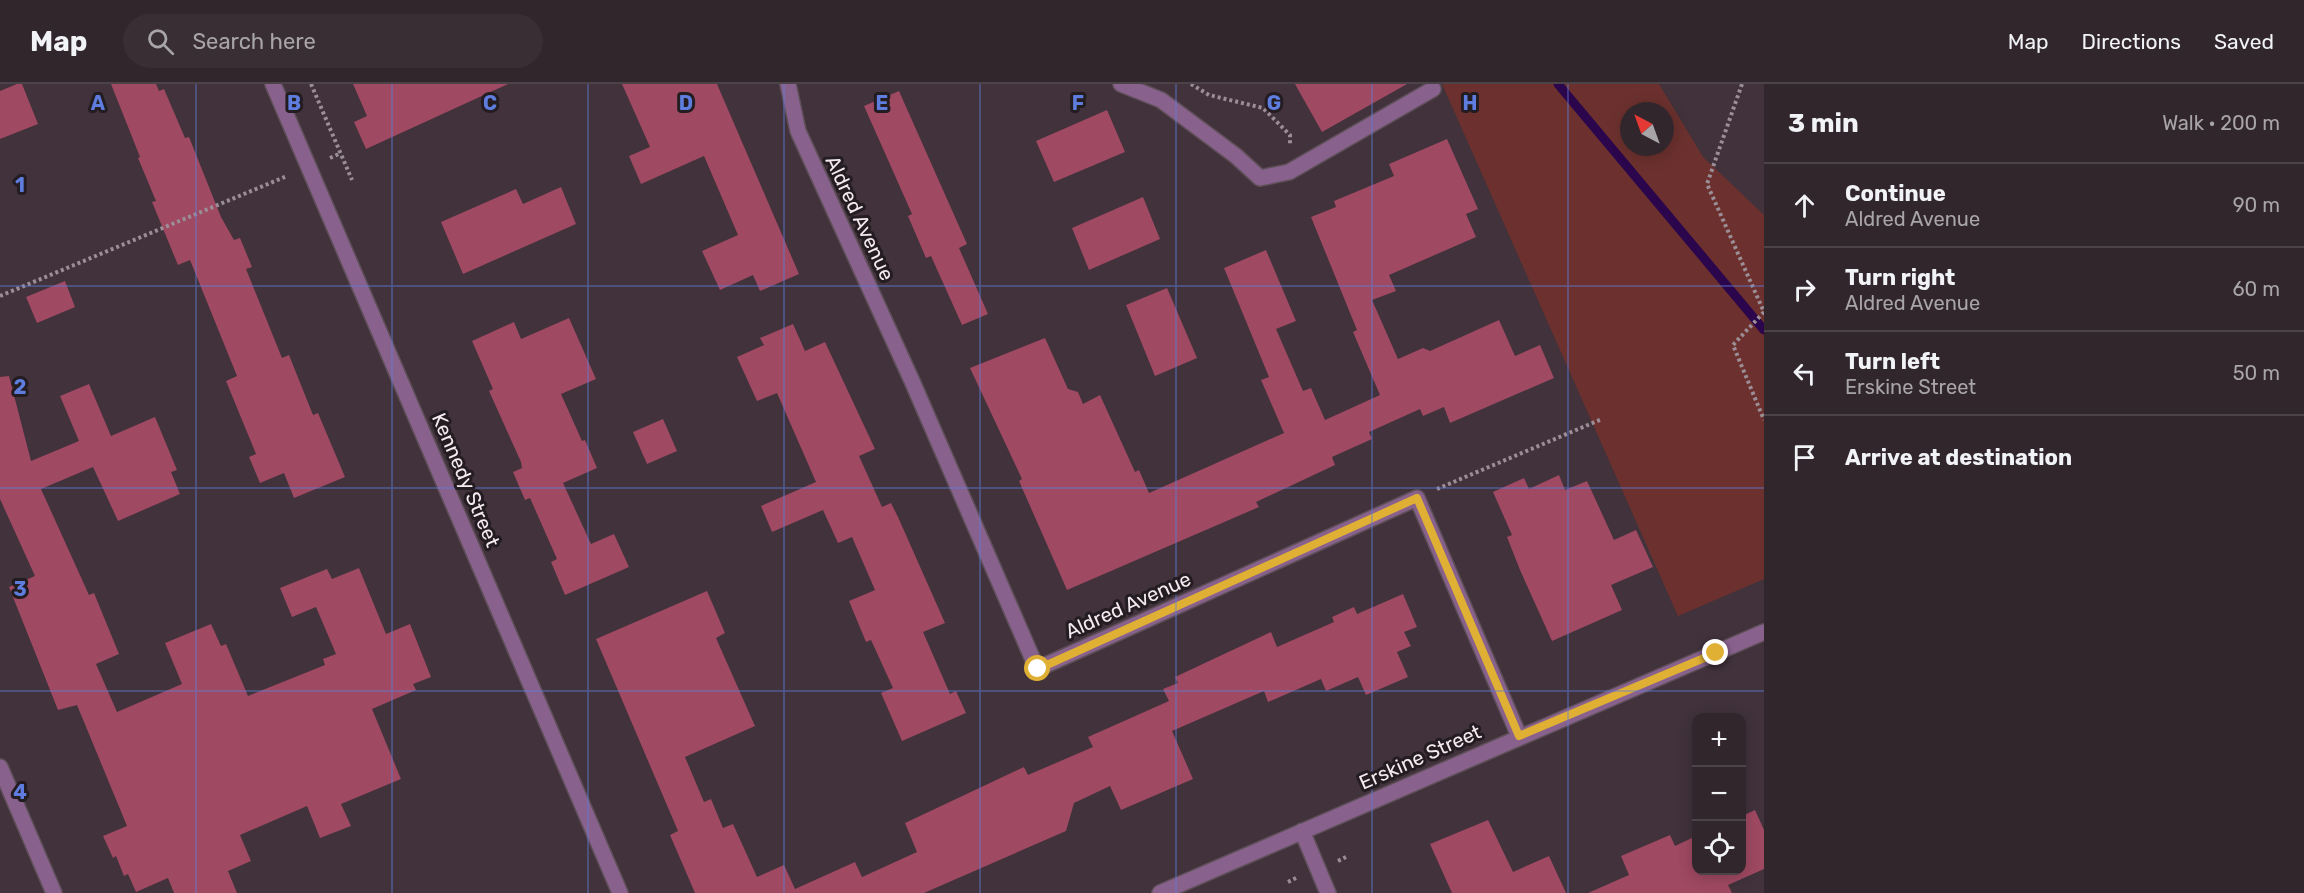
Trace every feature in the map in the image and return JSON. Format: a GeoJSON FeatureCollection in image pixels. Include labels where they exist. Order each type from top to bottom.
{"type":"FeatureCollection","features":[{"type":"Feature","properties":{"kind":"street","name":"Kennedy Street"},"geometry":{"type":"LineString","coordinates":[[273,84],[620,893]]}},
{"type":"Feature","properties":{"kind":"street","name":"Aldred Avenue"},"geometry":{"type":"LineString","coordinates":[[788,84],[798,131],[912,381],[1038,669],[1417,498],[1519,736]]}},
{"type":"Feature","properties":{"kind":"street"},"geometry":{"type":"LineString","coordinates":[[1121,84],[1161,100],[1236,156],[1260,178],[1289,172],[1433,89]]}},
{"type":"Feature","properties":{"kind":"street","name":"Erskine Street"},"geometry":{"type":"LineString","coordinates":[[1160,893],[1764,632]]}},
{"type":"Feature","properties":{"kind":"street"},"geometry":{"type":"LineString","coordinates":[[0,767],[54,893]]}},
{"type":"Feature","properties":{"kind":"street"},"geometry":{"type":"LineString","coordinates":[[1302,831],[1328,893]]}},
{"type":"Feature","properties":{"kind":"path"},"geometry":{"type":"LineString","coordinates":[[311,84],[352,180]]}},
{"type":"Feature","properties":{"kind":"path"},"geometry":{"type":"LineString","coordinates":[[1191,84],[1209,95],[1263,108],[1290,135],[1289,172]]}},
{"type":"Feature","properties":{"kind":"path"},"geometry":{"type":"LineString","coordinates":[[1742,84],[1707,184],[1764,312],[1733,345],[1764,420]]}},
{"type":"Feature","properties":{"kind":"path"},"geometry":{"type":"LineString","coordinates":[[325,160],[341,153]]}},
{"type":"Feature","properties":{"kind":"path"},"geometry":{"type":"LineString","coordinates":[[0,296],[284,177]]}},
{"type":"Feature","properties":{"kind":"path"},"geometry":{"type":"LineString","coordinates":[[1451,483],[1602,419]]}},
{"type":"Feature","properties":{"kind":"shaded area"},"geometry":{"type":"Polygon","coordinates":[[[1442,84],[1659,84],[1670,102],[1620,102],[1620,156],[1674,156],[1674,109],[1703,157],[1764,215],[1764,579],[1678,616],[1442,84]]]}},
{"type":"Feature","properties":{"kind":"building"},"geometry":{"type":"Polygon","coordinates":[[[22,84],[38,124],[0,139],[0,91],[22,84]]]}},
{"type":"Feature","properties":{"kind":"building"},"geometry":{"type":"Polygon","coordinates":[[[111,84],[156,84],[159,91],[164,89],[185,138],[189,137],[221,217],[234,240],[240,238],[252,267],[246,269],[282,358],[289,355],[313,415],[318,413],[345,477],[294,498],[284,473],[260,483],[249,457],[256,454],[226,381],[237,376],[190,260],[178,265],[152,202],[156,201],[111,84]]]}},
{"type":"Feature","properties":{"kind":"building"},"geometry":{"type":"Polygon","coordinates":[[[353,84],[508,84],[366,149],[354,122],[367,116],[353,84]]]}},
{"type":"Feature","properties":{"kind":"building"},"geometry":{"type":"Polygon","coordinates":[[[622,84],[717,84],[799,274],[760,291],[753,275],[720,290],[702,251],[738,235],[704,156],[641,184],[629,156],[650,147],[622,84]]]}},
{"type":"Feature","properties":{"kind":"building"},"geometry":{"type":"Polygon","coordinates":[[[1295,84],[1407,84],[1322,132],[1295,84]]]}},
{"type":"Feature","properties":{"kind":"building"},"geometry":{"type":"Polygon","coordinates":[[[899,91],[967,244],[959,248],[988,314],[962,325],[931,256],[926,258],[908,216],[912,214],[864,106],[899,91]]]}},
{"type":"Feature","properties":{"kind":"building"},"geometry":{"type":"Polygon","coordinates":[[[1107,110],[1125,152],[1054,182],[1036,141],[1107,110]]]}},
{"type":"Feature","properties":{"kind":"building"},"geometry":{"type":"Polygon","coordinates":[[[1447,139],[1478,209],[1466,214],[1476,237],[1389,275],[1396,291],[1372,300],[1398,359],[1423,348],[1430,351],[1499,320],[1515,356],[1540,345],[1554,378],[1450,423],[1444,407],[1423,416],[1420,409],[1369,432],[1372,439],[1332,457],[1335,465],[1256,502],[1259,507],[1067,590],[1019,481],[1022,479],[970,368],[1045,338],[1068,389],[1078,392],[1083,404],[1100,395],[1135,472],[1139,470],[1149,493],[1284,433],[1261,380],[1269,377],[1224,268],[1266,250],[1296,321],[1276,329],[1303,391],[1311,388],[1325,420],[1380,395],[1353,332],[1357,330],[1311,217],[1336,207],[1334,201],[1394,176],[1389,164],[1447,139]]]}},
{"type":"Feature","properties":{"kind":"building"},"geometry":{"type":"Polygon","coordinates":[[[561,187],[576,224],[463,274],[441,222],[516,189],[523,204],[561,187]]]}},
{"type":"Feature","properties":{"kind":"building"},"geometry":{"type":"Polygon","coordinates":[[[1143,197],[1160,239],[1089,270],[1072,228],[1143,197]]]}},
{"type":"Feature","properties":{"kind":"building"},"geometry":{"type":"Polygon","coordinates":[[[65,281],[75,307],[37,323],[26,297],[65,281]]]}},
{"type":"Feature","properties":{"kind":"building"},"geometry":{"type":"Polygon","coordinates":[[[1167,288],[1197,358],[1155,376],[1126,305],[1167,288]]]}},
{"type":"Feature","properties":{"kind":"building"},"geometry":{"type":"Polygon","coordinates":[[[569,318],[596,379],[561,394],[597,468],[563,483],[591,544],[614,534],[629,567],[565,595],[551,562],[557,559],[530,498],[525,500],[513,472],[522,468],[521,462],[489,391],[493,389],[472,341],[514,322],[521,339],[569,318]]]}},
{"type":"Feature","properties":{"kind":"building"},"geometry":{"type":"Polygon","coordinates":[[[793,324],[805,351],[825,342],[875,449],[859,456],[882,507],[891,503],[945,623],[923,632],[950,694],[956,691],[966,713],[902,741],[881,693],[893,688],[871,640],[866,642],[849,601],[875,590],[852,537],[838,543],[823,510],[772,532],[761,506],[816,482],[777,393],[757,401],[737,357],[764,345],[760,338],[793,324]]]}},
{"type":"Feature","properties":{"kind":"building"},"geometry":{"type":"Polygon","coordinates":[[[9,376],[31,461],[79,441],[60,396],[89,384],[111,436],[155,417],[177,470],[171,472],[180,494],[118,521],[93,467],[41,489],[89,595],[94,593],[119,654],[96,664],[117,712],[182,684],[165,643],[211,624],[221,646],[226,644],[248,696],[325,665],[323,659],[336,654],[316,607],[292,617],[280,588],[327,569],[332,579],[359,568],[386,634],[410,624],[431,677],[413,684],[416,690],[372,709],[401,779],[341,804],[351,826],[320,838],[307,806],[240,835],[251,861],[228,871],[237,893],[174,893],[168,878],[136,892],[128,874],[124,876],[116,856],[113,858],[103,836],[127,826],[77,705],[58,710],[9,587],[35,576],[0,499],[0,377],[9,376]]]}},
{"type":"Feature","properties":{"kind":"building"},"geometry":{"type":"Polygon","coordinates":[[[663,419],[677,451],[647,464],[633,432],[663,419]]]}},
{"type":"Feature","properties":{"kind":"building"},"geometry":{"type":"Polygon","coordinates":[[[1559,475],[1565,490],[1587,481],[1614,540],[1636,530],[1653,567],[1611,585],[1622,610],[1552,641],[1520,570],[1507,537],[1512,535],[1493,492],[1524,478],[1529,489],[1559,475]]]}},
{"type":"Feature","properties":{"kind":"building"},"geometry":{"type":"Polygon","coordinates":[[[707,591],[725,633],[716,638],[755,726],[685,757],[704,802],[711,799],[723,828],[733,824],[757,877],[784,865],[795,889],[855,862],[862,877],[917,852],[905,823],[1024,767],[1028,775],[1093,747],[1088,737],[1169,701],[1163,689],[1178,683],[1175,677],[1271,632],[1277,647],[1334,622],[1332,617],[1354,607],[1357,614],[1403,594],[1417,627],[1404,632],[1411,646],[1397,652],[1408,677],[1366,695],[1358,677],[1326,691],[1321,679],[1268,702],[1264,691],[1172,731],[1193,779],[1121,810],[1110,786],[1074,803],[1066,831],[924,893],[695,893],[670,835],[678,831],[596,639],[707,591]]]}},
{"type":"Feature","properties":{"kind":"building"},"geometry":{"type":"Polygon","coordinates":[[[1755,810],[1764,830],[1764,869],[1728,885],[1732,893],[1588,893],[1629,875],[1621,856],[1670,835],[1675,846],[1692,838],[1692,875],[1746,875],[1746,814],[1755,810]]]}},
{"type":"Feature","properties":{"kind":"building"},"geometry":{"type":"Polygon","coordinates":[[[1488,820],[1513,872],[1549,856],[1566,893],[1452,893],[1430,844],[1488,820]]]}},
{"type":"Feature","properties":{"kind":"waterway"},"geometry":{"type":"LineString","coordinates":[[1558,84],[1764,330]]}},
{"type":"Feature","properties":{"kind":"route"},"geometry":{"type":"LineString","coordinates":[[1038,669],[1417,498],[1519,736],[1716,653]]}}]}
